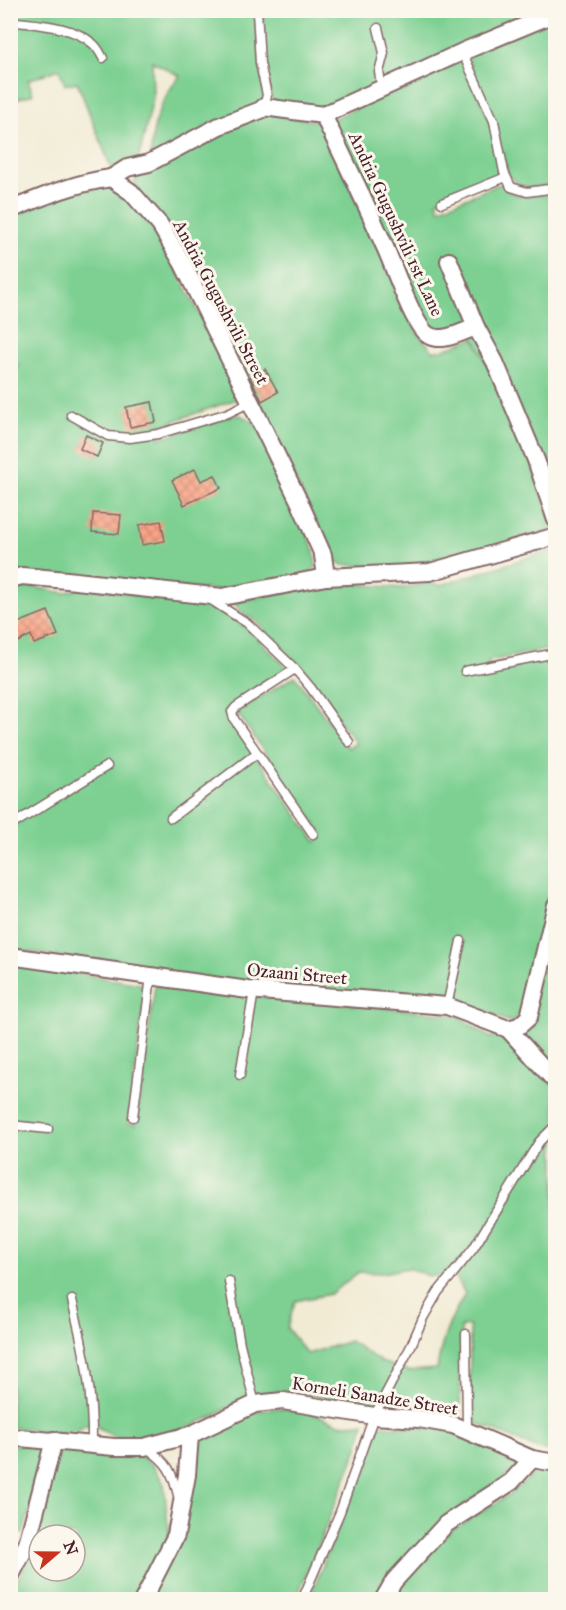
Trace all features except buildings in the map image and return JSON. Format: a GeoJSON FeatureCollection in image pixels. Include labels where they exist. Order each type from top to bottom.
{"type":"FeatureCollection","features":[{"type":"Feature","properties":{"kind":"street"},"geometry":{"type":"LineString","coordinates":[[10,210],[58,190],[84,182],[111,178],[127,168],[149,163],[219,126],[264,107],[324,116],[462,52],[555,13]]}},
{"type":"Feature","properties":{"kind":"street","name":"Andria Gugushvili 1st Lane"},"geometry":{"type":"LineString","coordinates":[[324,116],[422,329],[428,335],[444,338],[476,327]]}},
{"type":"Feature","properties":{"kind":"street","name":"Andria Gugushvili Street"},"geometry":{"type":"LineString","coordinates":[[111,178],[131,192],[160,225],[183,264],[252,402],[323,555],[326,577]]}},
{"type":"Feature","properties":{"kind":"street"},"geometry":{"type":"LineString","coordinates":[[449,261],[536,460],[555,520]]}},
{"type":"Feature","properties":{"kind":"street"},"geometry":{"type":"LineString","coordinates":[[10,579],[22,576],[222,597],[326,577],[430,572],[555,536]]}},
{"type":"Feature","properties":{"kind":"street"},"geometry":{"type":"LineString","coordinates":[[508,1029],[519,1026],[529,1017],[555,905]]}},
{"type":"Feature","properties":{"kind":"street","name":"Ozaani Street"},"geometry":{"type":"LineString","coordinates":[[10,956],[254,991],[447,1006],[508,1029],[555,1082]]}},
{"type":"Feature","properties":{"kind":"street","name":"Korneli Sanadze Street"},"geometry":{"type":"LineString","coordinates":[[10,1437],[114,1447],[144,1447],[190,1436],[255,1404],[284,1401],[374,1416],[419,1419],[453,1425],[532,1459],[555,1463]]}},
{"type":"Feature","properties":{"kind":"street"},"geometry":{"type":"LineString","coordinates":[[143,1599],[176,1535],[187,1475],[190,1436]]}},
{"type":"Feature","properties":{"kind":"street"},"geometry":{"type":"LineString","coordinates":[[10,1577],[27,1544],[54,1440]]}},
{"type":"Feature","properties":{"kind":"street"},"geometry":{"type":"LineString","coordinates":[[382,1599],[394,1581],[446,1524],[511,1482],[532,1459]]}},
{"type":"Feature","properties":{"kind":"lane"},"geometry":{"type":"LineString","coordinates":[[257,10],[260,63],[267,95],[264,107]]}},
{"type":"Feature","properties":{"kind":"lane"},"geometry":{"type":"LineString","coordinates":[[10,21],[68,30],[79,34],[94,44],[103,58]]}},
{"type":"Feature","properties":{"kind":"lane"},"geometry":{"type":"LineString","coordinates":[[378,28],[384,52],[380,72],[382,89]]}},
{"type":"Feature","properties":{"kind":"lane"},"geometry":{"type":"LineString","coordinates":[[462,52],[495,121],[506,177],[512,188],[527,192],[555,188]]}},
{"type":"Feature","properties":{"kind":"lane"},"geometry":{"type":"LineString","coordinates":[[442,203],[506,177]]}},
{"type":"Feature","properties":{"kind":"lane"},"geometry":{"type":"LineString","coordinates":[[71,415],[108,436],[130,438],[158,434],[252,402]]}},
{"type":"Feature","properties":{"kind":"lane"},"geometry":{"type":"LineString","coordinates":[[206,596],[247,623],[295,669],[349,742]]}},
{"type":"Feature","properties":{"kind":"lane"},"geometry":{"type":"LineString","coordinates":[[465,671],[555,653]]}},
{"type":"Feature","properties":{"kind":"lane"},"geometry":{"type":"LineString","coordinates":[[295,669],[236,707],[232,712],[234,719],[313,834]]}},
{"type":"Feature","properties":{"kind":"lane"},"geometry":{"type":"LineString","coordinates":[[171,818],[258,753]]}},
{"type":"Feature","properties":{"kind":"lane"},"geometry":{"type":"LineString","coordinates":[[10,826],[107,766]]}},
{"type":"Feature","properties":{"kind":"lane"},"geometry":{"type":"LineString","coordinates":[[447,1006],[461,941]]}},
{"type":"Feature","properties":{"kind":"lane"},"geometry":{"type":"LineString","coordinates":[[133,1117],[151,976]]}},
{"type":"Feature","properties":{"kind":"lane"},"geometry":{"type":"LineString","coordinates":[[240,1075],[254,991]]}},
{"type":"Feature","properties":{"kind":"lane"},"geometry":{"type":"LineString","coordinates":[[10,1125],[48,1129]]}},
{"type":"Feature","properties":{"kind":"lane"},"geometry":{"type":"LineString","coordinates":[[302,1599],[340,1512],[374,1416],[438,1292],[473,1248],[539,1142],[555,1125]]}},
{"type":"Feature","properties":{"kind":"lane"},"geometry":{"type":"LineString","coordinates":[[229,1281],[240,1344],[255,1404]]}},
{"type":"Feature","properties":{"kind":"lane"},"geometry":{"type":"LineString","coordinates":[[72,1300],[86,1361],[93,1410],[92,1444]]}},
{"type":"Feature","properties":{"kind":"lane"},"geometry":{"type":"LineString","coordinates":[[466,1334],[467,1431]]}},
{"type":"Feature","properties":{"kind":"lane"},"geometry":{"type":"LineString","coordinates":[[144,1447],[162,1459],[170,1469],[181,1507]]}},
{"type":"Feature","properties":{"kind":"green space"},"geometry":{"type":"Polygon","coordinates":[[[10,11],[254,11],[264,94],[261,106],[151,159],[158,114],[167,94],[180,76],[152,61],[153,98],[139,157],[113,173],[77,82],[65,85],[59,69],[28,80],[33,94],[11,101],[10,11]]]}},
{"type":"Feature","properties":{"kind":"green space"},"geometry":{"type":"Polygon","coordinates":[[[264,11],[552,11],[322,111],[274,103],[259,53],[264,11]]]}},
{"type":"Feature","properties":{"kind":"green space"},"geometry":{"type":"Polygon","coordinates":[[[555,16],[555,184],[529,187],[518,184],[508,174],[467,55],[555,16]]]}},
{"type":"Feature","properties":{"kind":"green space"},"geometry":{"type":"Polygon","coordinates":[[[463,60],[492,128],[502,175],[437,201],[439,209],[505,182],[507,191],[521,196],[555,194],[555,508],[469,326],[445,335],[423,324],[330,120],[463,60]]]}},
{"type":"Feature","properties":{"kind":"green space"},"geometry":{"type":"Polygon","coordinates":[[[265,112],[320,122],[416,331],[433,351],[474,338],[527,448],[553,529],[430,568],[342,565],[334,560],[227,338],[135,189],[135,181],[140,172],[265,112]]]}},
{"type":"Feature","properties":{"kind":"green space"},"geometry":{"type":"Polygon","coordinates":[[[110,185],[132,202],[160,238],[233,378],[240,398],[156,427],[160,438],[231,416],[240,415],[256,423],[314,550],[316,567],[307,575],[226,591],[11,574],[10,378],[20,366],[11,359],[10,217],[62,195],[110,185]]]}},
{"type":"Feature","properties":{"kind":"green space"},"geometry":{"type":"Polygon","coordinates":[[[555,549],[555,648],[488,661],[491,669],[555,657],[555,892],[528,1011],[510,1022],[491,1014],[438,1001],[228,982],[11,949],[10,592],[29,586],[65,593],[82,587],[206,601],[248,629],[288,669],[225,712],[316,842],[323,835],[238,714],[241,709],[295,676],[348,748],[356,743],[298,666],[257,622],[240,611],[234,602],[330,582],[401,588],[430,583],[441,585],[555,549]]]}},
{"type":"Feature","properties":{"kind":"green space"},"geometry":{"type":"Polygon","coordinates":[[[555,918],[555,1076],[516,1031],[555,918]]]}},
{"type":"Feature","properties":{"kind":"green space"},"geometry":{"type":"Polygon","coordinates":[[[10,962],[146,985],[128,1123],[136,1125],[155,986],[458,1016],[491,1038],[501,1030],[555,1085],[555,1451],[538,1449],[470,1420],[470,1326],[461,1327],[460,1415],[380,1413],[294,1390],[247,1397],[210,1418],[164,1436],[137,1440],[114,1437],[96,1426],[87,1425],[77,1430],[58,1434],[11,1427],[10,962]],[[408,1268],[382,1273],[359,1272],[330,1294],[295,1301],[287,1328],[307,1354],[350,1341],[381,1362],[408,1371],[437,1369],[447,1330],[465,1294],[455,1275],[429,1276],[408,1268]]]}},
{"type":"Feature","properties":{"kind":"green space"},"geometry":{"type":"Polygon","coordinates":[[[276,1408],[307,1411],[340,1424],[364,1423],[358,1448],[296,1599],[150,1600],[196,1437],[253,1412],[276,1408]]]}},
{"type":"Feature","properties":{"kind":"green space"},"geometry":{"type":"Polygon","coordinates":[[[376,1425],[444,1429],[519,1460],[519,1467],[446,1518],[378,1599],[309,1600],[367,1454],[376,1425]]]}},
{"type":"Feature","properties":{"kind":"green space"},"geometry":{"type":"Polygon","coordinates":[[[10,1444],[43,1448],[35,1491],[23,1534],[11,1530],[10,1444]]]}},
{"type":"Feature","properties":{"kind":"green space"},"geometry":{"type":"Polygon","coordinates":[[[65,1450],[143,1457],[154,1467],[164,1484],[169,1535],[137,1599],[11,1600],[10,1594],[27,1562],[27,1583],[87,1583],[87,1523],[38,1523],[59,1452],[65,1450]]]}},
{"type":"Feature","properties":{"kind":"green space"},"geometry":{"type":"Polygon","coordinates":[[[555,1471],[555,1599],[391,1600],[397,1590],[450,1531],[510,1494],[536,1472],[555,1471]]]}}]}
